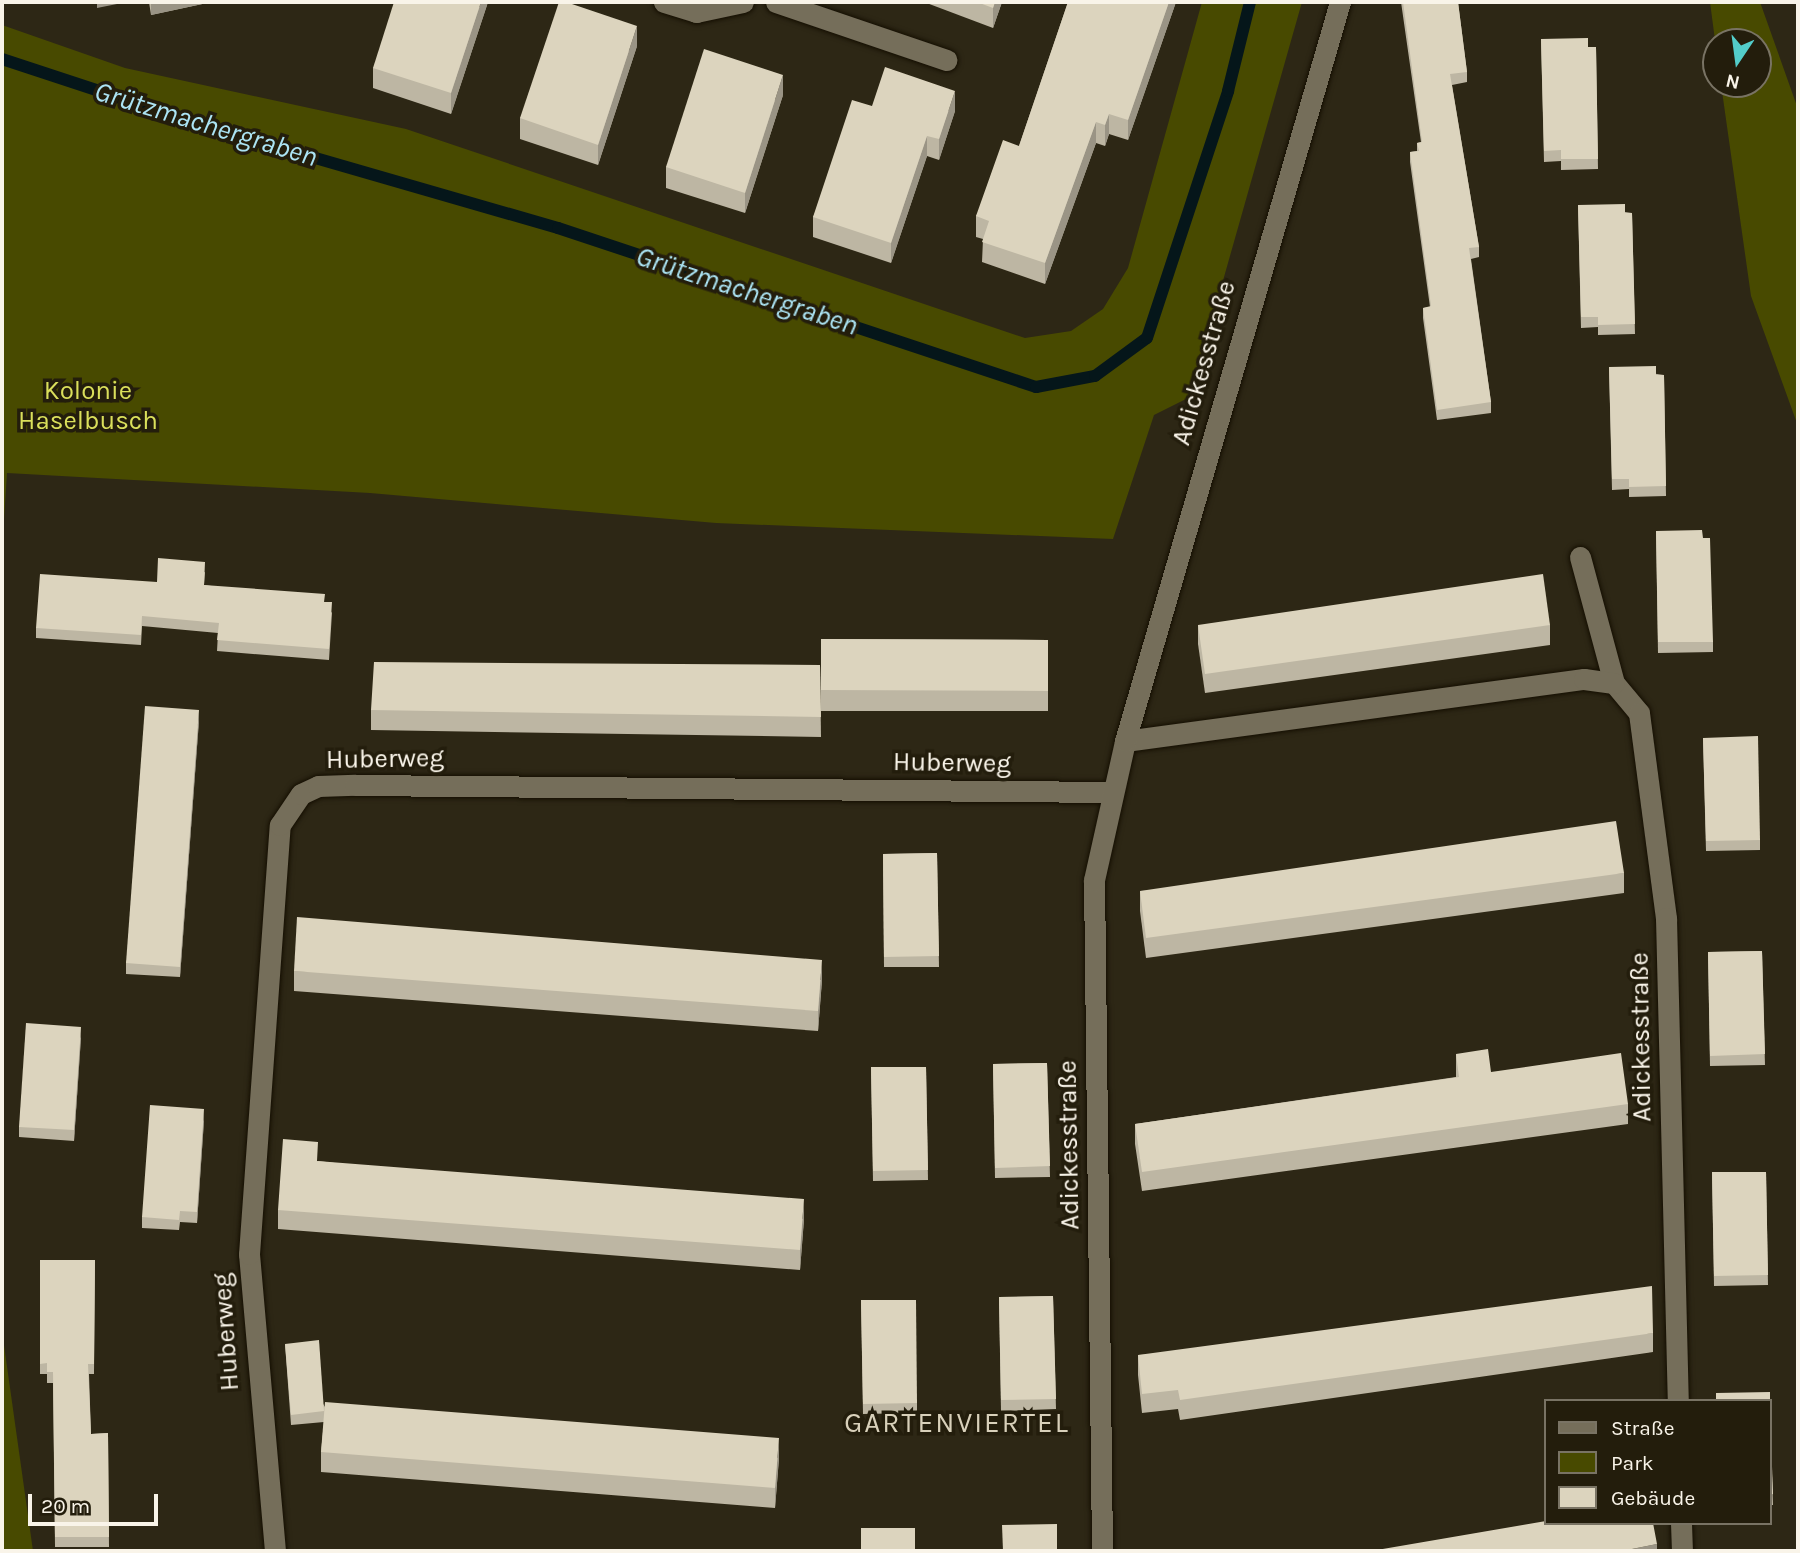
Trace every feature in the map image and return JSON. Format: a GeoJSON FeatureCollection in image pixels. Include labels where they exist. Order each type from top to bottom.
{"type":"FeatureCollection","features":[{"type":"Feature","properties":{"kind":"street"},"geometry":{"type":"LineString","coordinates":[[664,2],[696,12],[743,2]]}},
{"type":"Feature","properties":{"kind":"street"},"geometry":{"type":"LineString","coordinates":[[776,2],[946,60]]}},
{"type":"Feature","properties":{"kind":"street","name":"Adickesstraße"},"geometry":{"type":"LineString","coordinates":[[1102,1551],[1094,880],[1111,792],[1125,741],[1340,2]]}},
{"type":"Feature","properties":{"kind":"street","name":"Adickesstraße"},"geometry":{"type":"LineString","coordinates":[[1580,557],[1614,683],[1639,713],[1667,918],[1678,1399]]}},
{"type":"Feature","properties":{"kind":"street"},"geometry":{"type":"LineString","coordinates":[[1125,741],[1584,679],[1614,683]]}},
{"type":"Feature","properties":{"kind":"street","name":"Huberweg"},"geometry":{"type":"LineString","coordinates":[[275,1551],[249,1254],[280,825],[301,794],[318,786],[355,785],[1111,792]]}},
{"type":"Feature","properties":{"kind":"street"},"geometry":{"type":"LineString","coordinates":[[1681,1525],[1682,1551]]}},
{"type":"Feature","properties":{"kind":"green space","name":"Kolonie Haselbusch"},"geometry":{"type":"Polygon","coordinates":[[[1202,2],[1302,2],[1190,397],[1154,415],[1113,539],[716,523],[370,493],[7,473],[2,551],[2,25],[125,68],[406,129],[1025,338],[1071,331],[1103,309],[1128,268],[1202,2]]]}},
{"type":"Feature","properties":{"kind":"green space"},"geometry":{"type":"Polygon","coordinates":[[[1710,2],[1760,2],[1769,28],[1713,28],[1710,2]]]}},
{"type":"Feature","properties":{"kind":"green space"},"geometry":{"type":"Polygon","coordinates":[[[1772,36],[1798,109],[1798,426],[1751,296],[1723,98],[1772,98],[1772,36]]]}},
{"type":"Feature","properties":{"kind":"green space"},"geometry":{"type":"Polygon","coordinates":[[[2,1331],[33,1551],[2,1551],[2,1331]]]}},
{"type":"Feature","properties":{"kind":"building"},"geometry":{"type":"Polygon","coordinates":[[[394,2],[481,2],[451,93],[373,68],[394,2]]]}},
{"type":"Feature","properties":{"kind":"building"},"geometry":{"type":"Polygon","coordinates":[[[559,2],[637,26],[598,145],[520,118],[559,2]]]}},
{"type":"Feature","properties":{"kind":"building"},"geometry":{"type":"Polygon","coordinates":[[[977,2],[995,2],[993,8],[977,2]]]}},
{"type":"Feature","properties":{"kind":"building"},"geometry":{"type":"Polygon","coordinates":[[[1068,2],[1169,2],[1128,120],[1109,114],[1105,125],[1096,122],[1045,263],[982,242],[989,221],[976,216],[1003,140],[1019,146],[1068,2]]]}},
{"type":"Feature","properties":{"kind":"building"},"geometry":{"type":"Polygon","coordinates":[[[1403,2],[1458,2],[1467,72],[1450,74],[1479,247],[1469,248],[1491,402],[1437,410],[1423,308],[1431,306],[1410,152],[1419,151],[1417,143],[1422,142],[1403,2]]]}},
{"type":"Feature","properties":{"kind":"building"},"geometry":{"type":"Polygon","coordinates":[[[1588,38],[1588,47],[1596,47],[1598,159],[1561,159],[1561,150],[1544,151],[1541,39],[1588,38]]]}},
{"type":"Feature","properties":{"kind":"building"},"geometry":{"type":"Polygon","coordinates":[[[704,49],[783,75],[745,193],[666,167],[704,49]]]}},
{"type":"Feature","properties":{"kind":"building"},"geometry":{"type":"Polygon","coordinates":[[[885,67],[955,91],[939,139],[927,136],[891,243],[813,217],[852,100],[872,106],[885,67]]]}},
{"type":"Feature","properties":{"kind":"building"},"geometry":{"type":"Polygon","coordinates":[[[1625,204],[1625,213],[1632,213],[1635,324],[1598,325],[1598,317],[1581,317],[1578,205],[1625,204]]]}},
{"type":"Feature","properties":{"kind":"building"},"geometry":{"type":"Polygon","coordinates":[[[1656,366],[1656,375],[1664,375],[1666,486],[1629,487],[1629,479],[1612,479],[1609,367],[1656,366]]]}},
{"type":"Feature","properties":{"kind":"building"},"geometry":{"type":"Polygon","coordinates":[[[1702,530],[1703,538],[1710,538],[1713,642],[1658,642],[1656,531],[1702,530]]]}},
{"type":"Feature","properties":{"kind":"building"},"geometry":{"type":"Polygon","coordinates":[[[158,558],[205,562],[204,585],[325,594],[324,602],[332,602],[329,649],[217,640],[219,623],[142,616],[141,635],[36,628],[40,574],[157,582],[158,558]]]}},
{"type":"Feature","properties":{"kind":"building"},"geometry":{"type":"Polygon","coordinates":[[[1543,574],[1550,625],[1205,674],[1198,625],[1543,574]]]}},
{"type":"Feature","properties":{"kind":"building"},"geometry":{"type":"Polygon","coordinates":[[[821,639],[1048,640],[1048,691],[821,690],[821,639]]]}},
{"type":"Feature","properties":{"kind":"building"},"geometry":{"type":"Polygon","coordinates":[[[374,662],[820,665],[821,717],[371,710],[374,662]]]}},
{"type":"Feature","properties":{"kind":"building"},"geometry":{"type":"Polygon","coordinates":[[[145,706],[199,710],[180,967],[126,963],[145,706]]]}},
{"type":"Feature","properties":{"kind":"building"},"geometry":{"type":"Polygon","coordinates":[[[1758,736],[1760,840],[1706,841],[1703,738],[1758,736]]]}},
{"type":"Feature","properties":{"kind":"building"},"geometry":{"type":"Polygon","coordinates":[[[1616,821],[1624,873],[1146,938],[1140,891],[1616,821]]]}},
{"type":"Feature","properties":{"kind":"building"},"geometry":{"type":"Polygon","coordinates":[[[937,853],[939,956],[884,957],[883,854],[937,853]]]}},
{"type":"Feature","properties":{"kind":"building"},"geometry":{"type":"Polygon","coordinates":[[[297,917],[822,960],[818,1011],[294,971],[297,917]]]}},
{"type":"Feature","properties":{"kind":"building"},"geometry":{"type":"Polygon","coordinates":[[[1762,951],[1765,1054],[1710,1056],[1708,952],[1762,951]]]}},
{"type":"Feature","properties":{"kind":"building"},"geometry":{"type":"Polygon","coordinates":[[[26,1023],[81,1027],[74,1130],[19,1127],[26,1023]]]}},
{"type":"Feature","properties":{"kind":"building"},"geometry":{"type":"Polygon","coordinates":[[[1488,1049],[1491,1072],[1621,1053],[1628,1104],[1142,1172],[1135,1124],[1459,1077],[1456,1054],[1488,1049]]]}},
{"type":"Feature","properties":{"kind":"building"},"geometry":{"type":"Polygon","coordinates":[[[1047,1063],[1050,1166],[995,1168],[993,1064],[1047,1063]]]}},
{"type":"Feature","properties":{"kind":"building"},"geometry":{"type":"Polygon","coordinates":[[[871,1067],[926,1067],[928,1170],[873,1171],[871,1067]]]}},
{"type":"Feature","properties":{"kind":"building"},"geometry":{"type":"Polygon","coordinates":[[[150,1105],[204,1109],[197,1212],[180,1211],[179,1220],[142,1217],[150,1105]]]}},
{"type":"Feature","properties":{"kind":"building"},"geometry":{"type":"Polygon","coordinates":[[[283,1139],[318,1142],[317,1161],[804,1199],[800,1250],[278,1210],[283,1139]]]}},
{"type":"Feature","properties":{"kind":"building"},"geometry":{"type":"Polygon","coordinates":[[[1712,1172],[1766,1172],[1768,1275],[1714,1276],[1712,1172]]]}},
{"type":"Feature","properties":{"kind":"building"},"geometry":{"type":"Polygon","coordinates":[[[40,1260],[95,1260],[94,1364],[88,1364],[91,1434],[108,1433],[109,1537],[55,1537],[53,1372],[47,1372],[47,1363],[40,1364],[40,1260]]]}},
{"type":"Feature","properties":{"kind":"building"},"geometry":{"type":"Polygon","coordinates":[[[1652,1286],[1653,1333],[1180,1400],[1178,1390],[1142,1394],[1138,1355],[1652,1286]]]}},
{"type":"Feature","properties":{"kind":"building"},"geometry":{"type":"Polygon","coordinates":[[[1053,1296],[1056,1399],[1001,1400],[999,1297],[1053,1296]]]}},
{"type":"Feature","properties":{"kind":"building"},"geometry":{"type":"Polygon","coordinates":[[[861,1300],[916,1300],[917,1403],[863,1404],[861,1300]]]}},
{"type":"Feature","properties":{"kind":"building"},"geometry":{"type":"Polygon","coordinates":[[[319,1340],[324,1411],[291,1415],[285,1344],[319,1340]]]}},
{"type":"Feature","properties":{"kind":"building"},"geometry":{"type":"Polygon","coordinates":[[[1770,1392],[1770,1399],[1716,1399],[1716,1393],[1770,1392]]]}},
{"type":"Feature","properties":{"kind":"building"},"geometry":{"type":"Polygon","coordinates":[[[325,1402],[779,1438],[775,1488],[321,1452],[325,1402]]]}},
{"type":"Feature","properties":{"kind":"building"},"geometry":{"type":"Polygon","coordinates":[[[1545,1521],[1545,1525],[1653,1525],[1657,1544],[1622,1551],[1371,1551],[1545,1521]]]}},
{"type":"Feature","properties":{"kind":"building"},"geometry":{"type":"Polygon","coordinates":[[[1057,1524],[1057,1551],[1003,1551],[1002,1525],[1057,1524]]]}},
{"type":"Feature","properties":{"kind":"building"},"geometry":{"type":"Polygon","coordinates":[[[861,1528],[915,1528],[915,1551],[861,1551],[861,1528]]]}},
{"type":"Feature","properties":{"kind":"waterway","name":"Grützmachergraben"},"geometry":{"type":"LineString","coordinates":[[2,59],[215,129],[558,228],[1036,387],[1095,376],[1147,338],[1228,91],[1250,2]]}},
{"type":"Feature","properties":{"kind":"district","name":"GARTENVIERTEL"},"geometry":{"type":"Point","coordinates":[957,1423]}}]}
